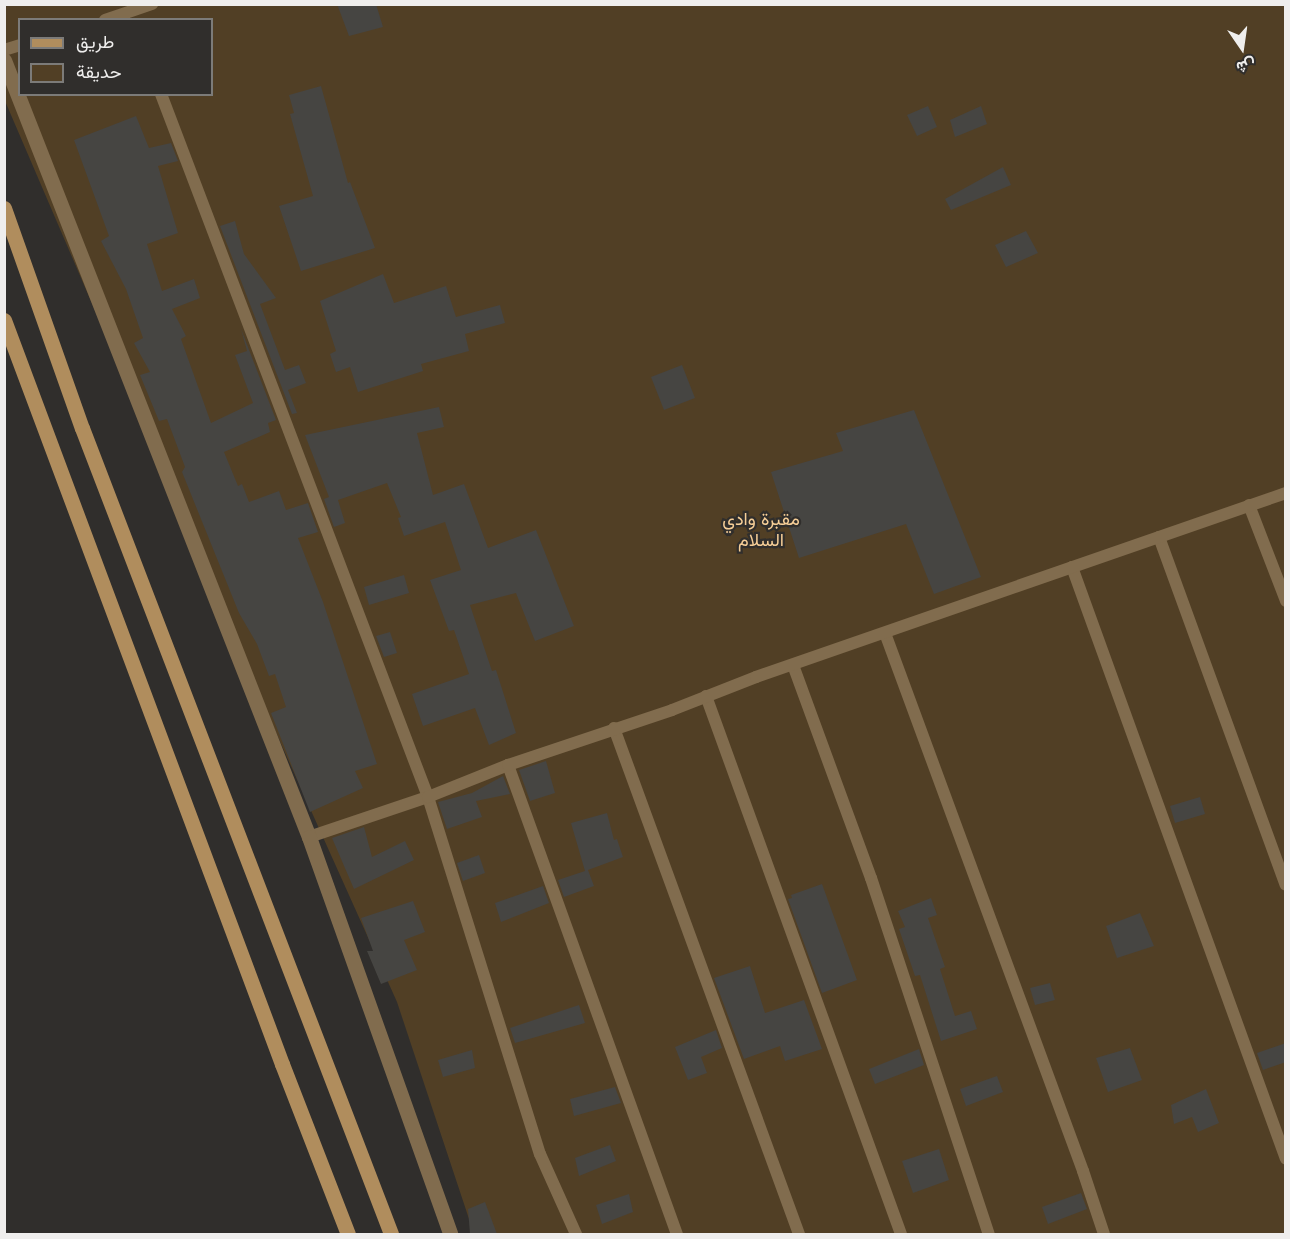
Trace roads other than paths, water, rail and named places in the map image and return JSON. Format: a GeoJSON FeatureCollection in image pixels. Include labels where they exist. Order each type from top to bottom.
{"type":"FeatureCollection","features":[{"type":"Feature","properties":{"kind":"main road"},"geometry":{"type":"LineString","coordinates":[[4,208],[91,450],[391,1234]]}},
{"type":"Feature","properties":{"kind":"main road"},"geometry":{"type":"LineString","coordinates":[[4,320],[269,1030],[348,1234]]}},
{"type":"Feature","properties":{"kind":"street"},"geometry":{"type":"LineString","coordinates":[[4,60],[18,96]]}},
{"type":"Feature","properties":{"kind":"street"},"geometry":{"type":"LineString","coordinates":[[18,96],[309,837],[450,1234]]}},
{"type":"Feature","properties":{"kind":"lane"},"geometry":{"type":"LineString","coordinates":[[112,18],[152,4]]}},
{"type":"Feature","properties":{"kind":"lane"},"geometry":{"type":"LineString","coordinates":[[162,96],[428,797],[540,1154],[576,1234]]}},
{"type":"Feature","properties":{"kind":"lane"},"geometry":{"type":"LineString","coordinates":[[309,837],[428,797],[508,765],[1286,493]]}},
{"type":"Feature","properties":{"kind":"lane"},"geometry":{"type":"LineString","coordinates":[[1250,505],[1286,601]]}},
{"type":"Feature","properties":{"kind":"lane"},"geometry":{"type":"LineString","coordinates":[[1159,537],[1286,885]]}},
{"type":"Feature","properties":{"kind":"lane"},"geometry":{"type":"LineString","coordinates":[[1072,567],[1286,1159]]}},
{"type":"Feature","properties":{"kind":"lane"},"geometry":{"type":"LineString","coordinates":[[885,633],[1083,1171],[1104,1234]]}},
{"type":"Feature","properties":{"kind":"lane"},"geometry":{"type":"LineString","coordinates":[[794,665],[871,878],[989,1234]]}},
{"type":"Feature","properties":{"kind":"lane"},"geometry":{"type":"LineString","coordinates":[[706,696],[901,1234]]}},
{"type":"Feature","properties":{"kind":"lane"},"geometry":{"type":"LineString","coordinates":[[615,728],[799,1234]]}},
{"type":"Feature","properties":{"kind":"lane"},"geometry":{"type":"LineString","coordinates":[[508,765],[677,1234]]}},
{"type":"Feature","properties":{"kind":"park label","name":"مقبرة وادي السلام"},"geometry":{"type":"Point","coordinates":[761,530]}}]}
